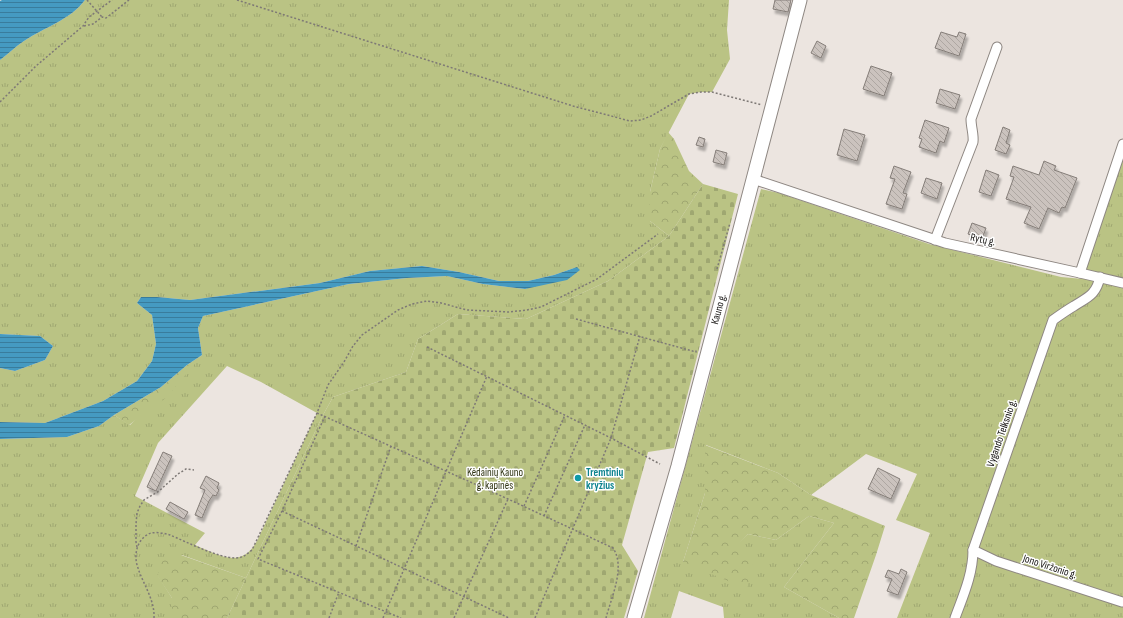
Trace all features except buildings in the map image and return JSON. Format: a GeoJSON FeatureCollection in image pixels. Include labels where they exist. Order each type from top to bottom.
{"type":"FeatureCollection","features":[{"type":"Feature","properties":{"kind":"main road","name":"Kauno g."},"geometry":{"type":"LineString","coordinates":[[634,618],[678,466],[800,0]]}},
{"type":"Feature","properties":{"kind":"street"},"geometry":{"type":"LineString","coordinates":[[935,240],[973,142],[974,137],[971,130],[971,119],[997,47]]}},
{"type":"Feature","properties":{"kind":"street"},"geometry":{"type":"LineString","coordinates":[[1080,273],[1123,144]]}},
{"type":"Feature","properties":{"kind":"street","name":"Rytų g."},"geometry":{"type":"LineString","coordinates":[[753,179],[935,240],[1123,283]]}},
{"type":"Feature","properties":{"kind":"street","name":"Vygando Telksnio g."},"geometry":{"type":"LineString","coordinates":[[955,618],[970,577],[973,561],[973,550],[1053,320],[1072,306],[1091,296],[1098,287],[1100,277]]}},
{"type":"Feature","properties":{"kind":"street","name":"Jono Viržonio g."},"geometry":{"type":"LineString","coordinates":[[973,550],[996,561],[1122,602]]}},
{"type":"Feature","properties":{"kind":"path"},"geometry":{"type":"LineString","coordinates":[[87,0],[102,17]]}},
{"type":"Feature","properties":{"kind":"path"},"geometry":{"type":"LineString","coordinates":[[0,102],[36,66],[83,26],[89,17],[112,0]]}},
{"type":"Feature","properties":{"kind":"path"},"geometry":{"type":"LineString","coordinates":[[83,26],[93,24],[102,17],[106,18],[130,0]]}},
{"type":"Feature","properties":{"kind":"path"},"geometry":{"type":"LineString","coordinates":[[237,0],[565,104],[630,121],[641,120],[651,116],[689,94],[701,92],[712,92],[771,108]]}},
{"type":"Feature","properties":{"kind":"path"},"geometry":{"type":"LineString","coordinates":[[154,618],[154,611],[148,591],[137,566],[136,554],[140,541],[152,533],[161,533],[170,535],[226,557],[237,558],[245,556],[252,550],[318,413],[328,385],[353,346],[362,335],[398,310],[412,304],[427,301],[467,310],[509,312],[541,307],[597,279],[658,234]]}},
{"type":"Feature","properties":{"kind":"path"},"geometry":{"type":"LineString","coordinates":[[576,319],[696,352]]}},
{"type":"Feature","properties":{"kind":"path"},"geometry":{"type":"LineString","coordinates":[[535,618],[611,438],[640,336]]}},
{"type":"Feature","properties":{"kind":"path"},"geometry":{"type":"LineString","coordinates":[[427,347],[611,438],[660,464]]}},
{"type":"Feature","properties":{"kind":"path"},"geometry":{"type":"LineString","coordinates":[[383,618],[487,376]]}},
{"type":"Feature","properties":{"kind":"path"},"geometry":{"type":"LineString","coordinates":[[318,413],[391,445],[613,548],[618,558],[619,565],[618,575],[606,618]]}},
{"type":"Feature","properties":{"kind":"path"},"geometry":{"type":"LineString","coordinates":[[325,416],[282,511],[258,559],[401,618]]}},
{"type":"Feature","properties":{"kind":"path"},"geometry":{"type":"LineString","coordinates":[[524,506],[565,416]]}},
{"type":"Feature","properties":{"kind":"path"},"geometry":{"type":"LineString","coordinates":[[544,516],[585,425]]}},
{"type":"Feature","properties":{"kind":"path"},"geometry":{"type":"LineString","coordinates":[[356,546],[391,445]]}},
{"type":"Feature","properties":{"kind":"path"},"geometry":{"type":"LineString","coordinates":[[138,548],[136,542],[136,524],[140,506],[144,500],[159,491],[186,469],[194,470]]}},
{"type":"Feature","properties":{"kind":"path"},"geometry":{"type":"LineString","coordinates":[[454,618],[508,499]]}},
{"type":"Feature","properties":{"kind":"path"},"geometry":{"type":"LineString","coordinates":[[282,511],[509,618]]}},
{"type":"Feature","properties":{"kind":"path"},"geometry":{"type":"LineString","coordinates":[[330,618],[340,592]]}},
{"type":"Feature","properties":{"kind":"green space"},"geometry":{"type":"Polygon","coordinates":[[[85,0],[729,0],[727,30],[730,59],[712,92],[689,94],[660,149],[650,192],[650,221],[669,236],[608,281],[526,319],[458,314],[418,339],[406,372],[333,397],[323,415],[246,578],[182,555],[158,576],[172,598],[172,618],[0,618],[0,439],[67,437],[99,426],[114,415],[130,425],[202,355],[198,328],[203,316],[349,284],[407,278],[447,276],[483,284],[525,289],[577,267],[554,275],[528,281],[499,281],[422,266],[370,271],[320,283],[190,300],[141,297],[137,303],[152,315],[156,344],[152,361],[137,381],[103,401],[45,423],[0,422],[0,368],[15,371],[45,360],[53,346],[40,336],[0,334],[0,60],[21,43],[65,18],[85,0]],[[227,366],[158,443],[135,496],[205,533],[195,545],[229,558],[237,558],[244,555],[251,550],[257,541],[317,413],[261,382],[227,366]]]}},
{"type":"Feature","properties":{"kind":"green space"},"geometry":{"type":"Polygon","coordinates":[[[668,132],[674,139],[689,171],[703,184],[669,236],[650,221],[650,192],[660,149],[668,132]]]}},
{"type":"Feature","properties":{"kind":"green space"},"geometry":{"type":"Polygon","coordinates":[[[1123,157],[1123,618],[897,618],[930,533],[896,520],[917,474],[866,454],[811,495],[778,473],[706,445],[705,493],[683,562],[736,545],[748,534],[776,540],[809,516],[834,523],[784,587],[839,618],[724,618],[723,607],[679,591],[671,618],[644,618],[761,189],[779,193],[929,244],[1061,277],[1083,279],[1123,157]]]}},
{"type":"Feature","properties":{"kind":"green space","name":"Kėdainių Kauno g. kapinės"},"geometry":{"type":"Polygon","coordinates":[[[703,184],[738,194],[674,448],[648,452],[622,545],[638,571],[624,618],[227,618],[323,415],[333,397],[406,372],[418,339],[458,314],[526,319],[608,281],[669,236],[703,184]]]}},
{"type":"Feature","properties":{"kind":"green space"},"geometry":{"type":"Polygon","coordinates":[[[202,355],[167,397],[129,425],[114,415],[161,387],[187,365],[202,355]]]}},
{"type":"Feature","properties":{"kind":"green space"},"geometry":{"type":"Polygon","coordinates":[[[705,445],[778,473],[811,495],[885,526],[854,618],[839,618],[784,587],[834,523],[809,516],[776,540],[748,534],[737,545],[754,560],[747,589],[683,562],[705,493],[705,445]]]}},
{"type":"Feature","properties":{"kind":"green space"},"geometry":{"type":"Polygon","coordinates":[[[168,555],[181,555],[246,578],[227,618],[172,618],[172,598],[158,577],[159,559],[168,555]]]}},
{"type":"Feature","properties":{"kind":"water"},"geometry":{"type":"Polygon","coordinates":[[[85,0],[65,18],[24,41],[0,60],[0,1],[85,0]]]}},
{"type":"Feature","properties":{"kind":"water"},"geometry":{"type":"Polygon","coordinates":[[[422,266],[499,281],[528,281],[554,275],[577,267],[580,270],[567,280],[525,289],[483,284],[447,276],[407,278],[349,284],[203,316],[198,328],[202,355],[187,365],[161,387],[114,415],[99,426],[67,437],[0,439],[0,422],[45,423],[103,401],[137,381],[152,361],[156,344],[152,315],[137,303],[141,297],[190,300],[320,283],[370,271],[422,266]]]}},
{"type":"Feature","properties":{"kind":"water"},"geometry":{"type":"Polygon","coordinates":[[[0,334],[40,336],[53,346],[45,360],[15,371],[0,368],[0,334]]]}},
{"type":"Feature","properties":{"kind":"place","name":"Tremtinių kryžius"},"geometry":{"type":"Point","coordinates":[578,478]}}]}
